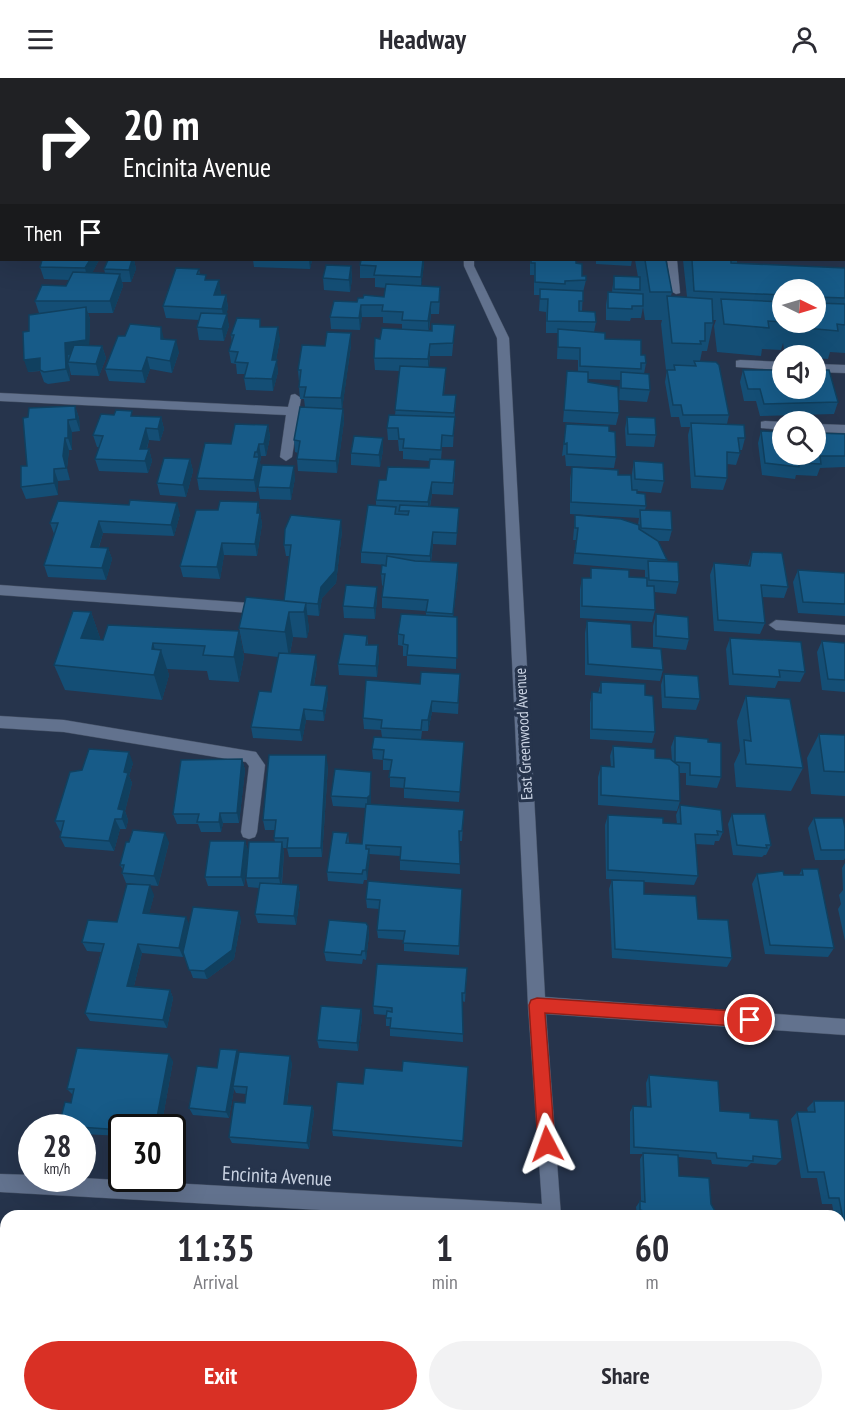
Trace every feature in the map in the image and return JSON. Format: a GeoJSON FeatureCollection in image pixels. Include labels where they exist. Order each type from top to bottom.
{"type":"FeatureCollection","features":[{"type":"Feature","properties":{"kind":"street","name":"East Greenwood Avenue"},"geometry":{"type":"LineString","coordinates":[[469,261],[469,266],[503,338],[537,1005],[552,1210]]}},
{"type":"Feature","properties":{"kind":"street"},"geometry":{"type":"LineString","coordinates":[[672,261],[676,291]]}},
{"type":"Feature","properties":{"kind":"street"},"geometry":{"type":"LineString","coordinates":[[740,364],[772,365]]}},
{"type":"Feature","properties":{"kind":"street"},"geometry":{"type":"LineString","coordinates":[[826,368],[845,369]]}},
{"type":"Feature","properties":{"kind":"street"},"geometry":{"type":"LineString","coordinates":[[0,397],[293,411]]}},
{"type":"Feature","properties":{"kind":"street"},"geometry":{"type":"LineString","coordinates":[[286,457],[295,398]]}},
{"type":"Feature","properties":{"kind":"street"},"geometry":{"type":"LineString","coordinates":[[765,426],[772,426]]}},
{"type":"Feature","properties":{"kind":"street"},"geometry":{"type":"LineString","coordinates":[[826,428],[845,429]]}},
{"type":"Feature","properties":{"kind":"street"},"geometry":{"type":"LineString","coordinates":[[0,590],[264,609]]}},
{"type":"Feature","properties":{"kind":"street"},"geometry":{"type":"LineString","coordinates":[[776,625],[845,630]]}},
{"type":"Feature","properties":{"kind":"street"},"geometry":{"type":"LineString","coordinates":[[0,722],[64,726],[251,756],[257,765],[249,832]]}},
{"type":"Feature","properties":{"kind":"street"},"geometry":{"type":"LineString","coordinates":[[537,1005],[845,1026]]}},
{"type":"Feature","properties":{"kind":"street","name":"Encinita Avenue"},"geometry":{"type":"LineString","coordinates":[[0,1183],[466,1210]]}},
{"type":"Feature","properties":{"kind":"building"},"geometry":{"type":"Polygon","coordinates":[[[42,261],[89,261],[85,268],[40,267],[42,261]]]}},
{"type":"Feature","properties":{"kind":"building"},"geometry":{"type":"Polygon","coordinates":[[[108,261],[132,261],[129,270],[104,269],[108,261]]]}},
{"type":"Feature","properties":{"kind":"building"},"geometry":{"type":"Polygon","coordinates":[[[361,261],[423,261],[421,277],[374,275],[376,266],[360,265],[361,261]]]}},
{"type":"Feature","properties":{"kind":"building"},"geometry":{"type":"Polygon","coordinates":[[[531,261],[576,261],[582,264],[582,276],[586,276],[586,280],[565,281],[565,284],[535,282],[535,263],[531,261]]]}},
{"type":"Feature","properties":{"kind":"building"},"geometry":{"type":"Polygon","coordinates":[[[645,261],[666,261],[672,292],[650,292],[645,261]]]}},
{"type":"Feature","properties":{"kind":"building"},"geometry":{"type":"Polygon","coordinates":[[[692,261],[845,268],[845,298],[826,297],[826,279],[772,279],[772,295],[694,291],[692,261]]]}},
{"type":"Feature","properties":{"kind":"building"},"geometry":{"type":"Polygon","coordinates":[[[326,265],[351,266],[349,280],[323,278],[326,265]]]}},
{"type":"Feature","properties":{"kind":"building"},"geometry":{"type":"Polygon","coordinates":[[[176,268],[199,269],[197,274],[206,275],[205,280],[219,280],[214,295],[226,295],[222,309],[163,306],[176,268]]]}},
{"type":"Feature","properties":{"kind":"building"},"geometry":{"type":"Polygon","coordinates":[[[73,272],[120,274],[110,301],[35,301],[42,285],[66,286],[73,272]]]}},
{"type":"Feature","properties":{"kind":"building"},"geometry":{"type":"Polygon","coordinates":[[[614,276],[640,277],[640,290],[614,289],[614,276]]]}},
{"type":"Feature","properties":{"kind":"building"},"geometry":{"type":"Polygon","coordinates":[[[386,284],[440,287],[439,302],[431,302],[428,321],[402,320],[403,312],[382,311],[383,305],[361,305],[359,318],[330,317],[334,301],[357,302],[358,298],[363,298],[364,295],[384,297],[386,284]]]}},
{"type":"Feature","properties":{"kind":"building"},"geometry":{"type":"Polygon","coordinates":[[[540,289],[583,291],[583,301],[579,301],[579,311],[595,312],[596,322],[547,321],[548,299],[540,299],[540,289]]]}},
{"type":"Feature","properties":{"kind":"building"},"geometry":{"type":"Polygon","coordinates":[[[608,292],[643,294],[643,306],[632,306],[632,309],[608,308],[608,292]]]}},
{"type":"Feature","properties":{"kind":"building"},"geometry":{"type":"Polygon","coordinates":[[[667,296],[712,299],[713,323],[705,323],[705,341],[700,341],[701,344],[672,343],[667,296]]]}},
{"type":"Feature","properties":{"kind":"building"},"geometry":{"type":"Polygon","coordinates":[[[721,299],[772,301],[772,321],[768,321],[769,328],[724,324],[721,299]]]}},
{"type":"Feature","properties":{"kind":"building"},"geometry":{"type":"Polygon","coordinates":[[[826,303],[845,304],[845,325],[837,324],[838,331],[826,330],[826,303]]]}},
{"type":"Feature","properties":{"kind":"building"},"geometry":{"type":"Polygon","coordinates":[[[86,307],[86,340],[65,343],[66,369],[44,372],[40,370],[40,358],[24,360],[23,332],[29,331],[29,315],[86,307]]]}},
{"type":"Feature","properties":{"kind":"building"},"geometry":{"type":"Polygon","coordinates":[[[201,313],[227,314],[222,329],[197,327],[201,313]]]}},
{"type":"Feature","properties":{"kind":"building"},"geometry":{"type":"Polygon","coordinates":[[[237,318],[260,319],[260,327],[278,327],[272,360],[277,360],[272,379],[244,378],[248,363],[235,362],[238,352],[229,351],[234,335],[231,335],[237,318]]]}},
{"type":"Feature","properties":{"kind":"building"},"geometry":{"type":"Polygon","coordinates":[[[130,324],[161,327],[161,339],[176,340],[170,361],[147,357],[142,371],[105,369],[118,336],[125,336],[130,324]]]}},
{"type":"Feature","properties":{"kind":"building"},"geometry":{"type":"Polygon","coordinates":[[[432,324],[455,325],[453,343],[430,344],[428,359],[374,358],[375,338],[380,339],[382,328],[432,331],[432,324]]]}},
{"type":"Feature","properties":{"kind":"building"},"geometry":{"type":"Polygon","coordinates":[[[558,329],[605,333],[605,339],[641,340],[641,355],[645,355],[646,363],[641,363],[641,369],[580,366],[580,348],[558,347],[558,329]]]}},
{"type":"Feature","properties":{"kind":"building"},"geometry":{"type":"Polygon","coordinates":[[[327,332],[351,333],[341,398],[304,397],[306,387],[299,387],[301,370],[298,370],[302,345],[325,346],[327,332]]]}},
{"type":"Feature","properties":{"kind":"building"},"geometry":{"type":"Polygon","coordinates":[[[74,345],[102,346],[96,364],[68,362],[74,345]]]}},
{"type":"Feature","properties":{"kind":"building"},"geometry":{"type":"Polygon","coordinates":[[[694,361],[716,362],[719,365],[729,415],[683,415],[681,405],[673,405],[667,370],[675,370],[674,365],[696,366],[694,361]]]}},
{"type":"Feature","properties":{"kind":"building"},"geometry":{"type":"Polygon","coordinates":[[[400,366],[446,368],[443,395],[456,395],[454,413],[395,410],[400,366]]]}},
{"type":"Feature","properties":{"kind":"building"},"geometry":{"type":"Polygon","coordinates":[[[743,370],[772,370],[772,399],[826,399],[826,370],[829,370],[838,402],[764,404],[760,389],[748,389],[743,370]]]}},
{"type":"Feature","properties":{"kind":"building"},"geometry":{"type":"Polygon","coordinates":[[[567,371],[588,372],[588,382],[618,387],[619,413],[564,410],[567,371]]]}},
{"type":"Feature","properties":{"kind":"building"},"geometry":{"type":"Polygon","coordinates":[[[621,372],[649,374],[650,390],[621,388],[621,372]]]}},
{"type":"Feature","properties":{"kind":"building"},"geometry":{"type":"Polygon","coordinates":[[[75,406],[76,419],[68,420],[68,438],[65,438],[63,456],[66,468],[54,469],[54,483],[21,487],[21,466],[27,466],[23,418],[28,417],[29,408],[75,406]]]}},
{"type":"Feature","properties":{"kind":"building"},"geometry":{"type":"Polygon","coordinates":[[[300,407],[343,409],[336,461],[297,459],[300,441],[294,440],[300,407]]]}},
{"type":"Feature","properties":{"kind":"building"},"geometry":{"type":"Polygon","coordinates":[[[116,410],[132,411],[131,416],[161,417],[158,429],[146,428],[140,449],[149,449],[145,461],[95,459],[103,436],[93,435],[101,414],[114,415],[116,410]]]}},
{"type":"Feature","properties":{"kind":"building"},"geometry":{"type":"Polygon","coordinates":[[[389,415],[455,417],[453,436],[442,435],[441,450],[403,448],[404,439],[399,439],[398,428],[387,428],[389,415]]]}},
{"type":"Feature","properties":{"kind":"building"},"geometry":{"type":"Polygon","coordinates":[[[627,417],[655,418],[656,435],[628,434],[627,417]]]}},
{"type":"Feature","properties":{"kind":"building"},"geometry":{"type":"Polygon","coordinates":[[[691,423],[744,425],[745,438],[738,438],[740,453],[727,452],[727,478],[695,476],[691,423]]]}},
{"type":"Feature","properties":{"kind":"building"},"geometry":{"type":"Polygon","coordinates":[[[235,424],[268,425],[264,444],[259,444],[255,452],[254,457],[259,457],[254,480],[197,478],[205,443],[231,444],[235,424]]]}},
{"type":"Feature","properties":{"kind":"building"},"geometry":{"type":"Polygon","coordinates":[[[566,424],[609,426],[609,431],[615,432],[616,457],[567,454],[567,443],[564,444],[566,424]]]}},
{"type":"Feature","properties":{"kind":"building"},"geometry":{"type":"Polygon","coordinates":[[[761,431],[772,432],[772,464],[765,463],[761,431]]]}},
{"type":"Feature","properties":{"kind":"building"},"geometry":{"type":"Polygon","coordinates":[[[826,433],[845,434],[845,456],[826,456],[826,433]]]}},
{"type":"Feature","properties":{"kind":"building"},"geometry":{"type":"Polygon","coordinates":[[[354,436],[383,438],[379,455],[351,453],[354,436]]]}},
{"type":"Feature","properties":{"kind":"building"},"geometry":{"type":"Polygon","coordinates":[[[164,458],[190,459],[183,485],[157,483],[164,458]]]}},
{"type":"Feature","properties":{"kind":"building"},"geometry":{"type":"Polygon","coordinates":[[[430,459],[455,460],[453,483],[432,482],[428,502],[376,500],[379,480],[386,480],[388,467],[429,468],[430,459]]]}},
{"type":"Feature","properties":{"kind":"building"},"geometry":{"type":"Polygon","coordinates":[[[634,461],[663,463],[664,481],[635,479],[634,461]]]}},
{"type":"Feature","properties":{"kind":"building"},"geometry":{"type":"Polygon","coordinates":[[[262,465],[294,466],[290,488],[258,487],[262,465]]]}},
{"type":"Feature","properties":{"kind":"building"},"geometry":{"type":"Polygon","coordinates":[[[572,467],[618,470],[618,475],[631,475],[632,490],[645,494],[646,506],[571,502],[572,467]]]}},
{"type":"Feature","properties":{"kind":"building"},"geometry":{"type":"Polygon","coordinates":[[[130,500],[177,503],[171,525],[99,521],[91,547],[108,548],[102,568],[44,565],[58,523],[50,523],[58,501],[129,505],[130,500]]]}},
{"type":"Feature","properties":{"kind":"building"},"geometry":{"type":"Polygon","coordinates":[[[220,501],[258,502],[257,513],[260,513],[255,544],[222,543],[217,567],[180,566],[196,510],[218,510],[220,501]]]}},
{"type":"Feature","properties":{"kind":"building"},"geometry":{"type":"Polygon","coordinates":[[[368,505],[396,507],[395,514],[408,515],[409,511],[399,511],[400,505],[459,508],[457,533],[433,532],[430,556],[361,552],[368,505]]]}},
{"type":"Feature","properties":{"kind":"building"},"geometry":{"type":"Polygon","coordinates":[[[640,510],[671,511],[672,530],[641,528],[640,510]]]}},
{"type":"Feature","properties":{"kind":"building"},"geometry":{"type":"Polygon","coordinates":[[[291,515],[341,520],[335,571],[321,587],[318,604],[284,601],[291,545],[284,545],[285,529],[291,515]]]}},
{"type":"Feature","properties":{"kind":"building"},"geometry":{"type":"Polygon","coordinates":[[[575,515],[621,519],[639,525],[639,529],[658,541],[667,560],[575,553],[578,528],[575,528],[575,515]]]}},
{"type":"Feature","properties":{"kind":"building"},"geometry":{"type":"Polygon","coordinates":[[[752,552],[782,553],[788,587],[761,585],[765,623],[718,620],[714,563],[750,566],[752,552]]]}},
{"type":"Feature","properties":{"kind":"building"},"geometry":{"type":"Polygon","coordinates":[[[387,556],[415,561],[458,563],[453,614],[426,612],[428,600],[382,597],[385,574],[381,574],[382,565],[386,566],[387,556]]]}},
{"type":"Feature","properties":{"kind":"building"},"geometry":{"type":"Polygon","coordinates":[[[648,561],[678,562],[679,582],[649,580],[648,561]]]}},
{"type":"Feature","properties":{"kind":"building"},"geometry":{"type":"Polygon","coordinates":[[[591,568],[629,570],[629,577],[647,578],[647,586],[654,586],[655,610],[582,606],[582,578],[591,578],[591,568]]]}},
{"type":"Feature","properties":{"kind":"building"},"geometry":{"type":"Polygon","coordinates":[[[798,570],[845,573],[845,604],[803,602],[798,570]]]}},
{"type":"Feature","properties":{"kind":"building"},"geometry":{"type":"Polygon","coordinates":[[[346,585],[377,587],[374,608],[343,606],[346,585]]]}},
{"type":"Feature","properties":{"kind":"building"},"geometry":{"type":"Polygon","coordinates":[[[246,597],[306,603],[304,612],[289,612],[285,632],[239,628],[246,597]]]}},
{"type":"Feature","properties":{"kind":"building"},"geometry":{"type":"Polygon","coordinates":[[[73,611],[91,612],[81,638],[103,640],[108,625],[239,631],[234,657],[203,655],[205,646],[153,643],[152,649],[161,650],[154,675],[54,665],[73,611]]]}},
{"type":"Feature","properties":{"kind":"building"},"geometry":{"type":"Polygon","coordinates":[[[401,614],[457,617],[457,658],[407,655],[408,645],[403,644],[404,635],[398,634],[401,614]]]}},
{"type":"Feature","properties":{"kind":"building"},"geometry":{"type":"Polygon","coordinates":[[[656,614],[688,617],[689,639],[656,636],[656,614]]]}},
{"type":"Feature","properties":{"kind":"building"},"geometry":{"type":"Polygon","coordinates":[[[587,621],[631,624],[632,647],[661,649],[663,670],[588,664],[587,621]]]}},
{"type":"Feature","properties":{"kind":"building"},"geometry":{"type":"Polygon","coordinates":[[[344,634],[367,636],[366,645],[378,645],[376,666],[338,664],[344,634]]]}},
{"type":"Feature","properties":{"kind":"building"},"geometry":{"type":"Polygon","coordinates":[[[730,638],[801,642],[805,672],[779,670],[780,677],[733,674],[730,638]]]}},
{"type":"Feature","properties":{"kind":"building"},"geometry":{"type":"Polygon","coordinates":[[[822,641],[845,643],[845,680],[828,679],[822,641]]]}},
{"type":"Feature","properties":{"kind":"building"},"geometry":{"type":"Polygon","coordinates":[[[279,653],[316,655],[311,685],[327,686],[323,711],[304,709],[300,730],[251,727],[259,691],[271,692],[279,653]]]}},
{"type":"Feature","properties":{"kind":"building"},"geometry":{"type":"Polygon","coordinates":[[[421,672],[460,674],[458,703],[432,701],[428,720],[422,720],[421,730],[381,728],[382,720],[363,718],[366,680],[420,684],[421,672]]]}},
{"type":"Feature","properties":{"kind":"building"},"geometry":{"type":"Polygon","coordinates":[[[664,674],[698,676],[700,699],[665,697],[664,674]]]}},
{"type":"Feature","properties":{"kind":"building"},"geometry":{"type":"Polygon","coordinates":[[[601,682],[645,684],[645,695],[653,696],[655,732],[592,729],[592,692],[601,693],[601,682]]]}},
{"type":"Feature","properties":{"kind":"building"},"geometry":{"type":"Polygon","coordinates":[[[746,696],[790,699],[803,768],[746,764],[744,740],[751,741],[746,696]]]}},
{"type":"Feature","properties":{"kind":"building"},"geometry":{"type":"Polygon","coordinates":[[[819,734],[845,735],[845,772],[824,771],[819,734]]]}},
{"type":"Feature","properties":{"kind":"building"},"geometry":{"type":"Polygon","coordinates":[[[675,736],[708,739],[708,742],[721,743],[721,777],[690,775],[690,763],[675,762],[675,736]]]}},
{"type":"Feature","properties":{"kind":"building"},"geometry":{"type":"Polygon","coordinates":[[[374,737],[464,742],[460,792],[404,788],[405,778],[389,777],[392,760],[383,759],[384,750],[372,749],[374,737]]]}},
{"type":"Feature","properties":{"kind":"building"},"geometry":{"type":"Polygon","coordinates":[[[613,746],[655,749],[655,758],[670,759],[679,766],[680,801],[601,795],[601,766],[614,767],[613,746]]]}},
{"type":"Feature","properties":{"kind":"building"},"geometry":{"type":"Polygon","coordinates":[[[89,749],[129,752],[124,772],[128,773],[118,809],[124,810],[122,819],[115,819],[109,841],[60,837],[64,821],[55,821],[70,772],[82,770],[89,749]]]}},
{"type":"Feature","properties":{"kind":"building"},"geometry":{"type":"Polygon","coordinates":[[[269,755],[326,755],[321,848],[287,848],[288,838],[274,838],[276,820],[263,820],[269,755]]]}},
{"type":"Feature","properties":{"kind":"building"},"geometry":{"type":"Polygon","coordinates":[[[242,759],[237,813],[220,813],[219,822],[197,822],[199,814],[173,814],[181,760],[242,759]]]}},
{"type":"Feature","properties":{"kind":"building"},"geometry":{"type":"Polygon","coordinates":[[[335,769],[371,772],[370,795],[367,798],[331,796],[335,769]]]}},
{"type":"Feature","properties":{"kind":"building"},"geometry":{"type":"Polygon","coordinates":[[[366,804],[464,810],[462,831],[459,831],[460,864],[400,860],[401,847],[366,845],[366,849],[369,849],[366,870],[363,870],[362,874],[327,872],[333,832],[348,833],[346,843],[362,844],[366,804]]]}},
{"type":"Feature","properties":{"kind":"building"},"geometry":{"type":"Polygon","coordinates":[[[680,805],[721,810],[723,832],[717,831],[718,835],[695,834],[698,876],[608,870],[608,815],[663,818],[663,823],[681,824],[680,805]]]}},
{"type":"Feature","properties":{"kind":"building"},"geometry":{"type":"Polygon","coordinates":[[[732,814],[765,814],[771,845],[766,845],[767,848],[737,845],[732,814]]]}},
{"type":"Feature","properties":{"kind":"building"},"geometry":{"type":"Polygon","coordinates":[[[814,818],[843,818],[845,850],[821,850],[814,818]]]}},
{"type":"Feature","properties":{"kind":"building"},"geometry":{"type":"Polygon","coordinates":[[[133,830],[165,833],[154,876],[122,873],[124,865],[120,865],[126,842],[129,842],[133,830]]]}},
{"type":"Feature","properties":{"kind":"building"},"geometry":{"type":"Polygon","coordinates":[[[210,841],[245,841],[241,877],[205,877],[210,841]]]}},
{"type":"Feature","properties":{"kind":"building"},"geometry":{"type":"Polygon","coordinates":[[[249,842],[282,842],[279,878],[246,878],[249,842]]]}},
{"type":"Feature","properties":{"kind":"building"},"geometry":{"type":"Polygon","coordinates":[[[802,869],[818,869],[834,948],[770,945],[757,874],[783,871],[784,875],[803,875],[802,869]]]}},
{"type":"Feature","properties":{"kind":"building"},"geometry":{"type":"Polygon","coordinates":[[[612,880],[644,881],[644,894],[696,896],[698,919],[728,920],[732,958],[615,949],[612,880]]]}},
{"type":"Feature","properties":{"kind":"building"},"geometry":{"type":"Polygon","coordinates":[[[368,881],[462,889],[459,946],[403,943],[405,931],[377,930],[380,900],[366,899],[368,881]]]}},
{"type":"Feature","properties":{"kind":"building"},"geometry":{"type":"Polygon","coordinates":[[[260,883],[298,885],[294,916],[255,914],[260,883]]]}},
{"type":"Feature","properties":{"kind":"building"},"geometry":{"type":"Polygon","coordinates":[[[127,884],[150,885],[143,913],[186,917],[179,948],[138,944],[127,986],[170,990],[163,1020],[85,1013],[104,944],[82,942],[88,920],[117,922],[127,884]]]}},
{"type":"Feature","properties":{"kind":"building"},"geometry":{"type":"Polygon","coordinates":[[[193,907],[239,911],[232,950],[204,971],[189,970],[183,952],[193,907]]]}},
{"type":"Feature","properties":{"kind":"building"},"geometry":{"type":"Polygon","coordinates":[[[329,920],[366,923],[368,926],[365,951],[362,951],[361,955],[324,952],[329,920]]]}},
{"type":"Feature","properties":{"kind":"building"},"geometry":{"type":"Polygon","coordinates":[[[377,964],[467,968],[465,993],[462,993],[463,1034],[390,1028],[391,1018],[386,1018],[387,1011],[392,1012],[392,1008],[373,1006],[377,964]]]}},
{"type":"Feature","properties":{"kind":"building"},"geometry":{"type":"Polygon","coordinates":[[[321,1006],[361,1009],[357,1043],[317,1040],[321,1006]]]}},
{"type":"Feature","properties":{"kind":"building"},"geometry":{"type":"Polygon","coordinates":[[[77,1048],[169,1054],[158,1114],[108,1114],[108,1129],[96,1128],[96,1114],[62,1114],[65,1102],[71,1103],[74,1089],[67,1089],[77,1048]]]}},
{"type":"Feature","properties":{"kind":"building"},"geometry":{"type":"Polygon","coordinates":[[[220,1049],[237,1050],[226,1112],[189,1108],[197,1066],[217,1068],[220,1049]]]}},
{"type":"Feature","properties":{"kind":"building"},"geometry":{"type":"Polygon","coordinates":[[[239,1052],[290,1056],[284,1104],[312,1106],[307,1143],[229,1137],[234,1102],[245,1103],[247,1087],[233,1086],[239,1052]]]}},
{"type":"Feature","properties":{"kind":"building"},"geometry":{"type":"Polygon","coordinates":[[[403,1061],[468,1067],[463,1141],[332,1130],[337,1082],[363,1084],[365,1068],[402,1071],[403,1061]]]}},
{"type":"Feature","properties":{"kind":"building"},"geometry":{"type":"Polygon","coordinates":[[[649,1075],[718,1081],[720,1111],[750,1113],[750,1118],[778,1120],[782,1159],[753,1156],[753,1161],[717,1158],[716,1153],[634,1147],[633,1106],[651,1107],[649,1075]]]}},
{"type":"Feature","properties":{"kind":"building"},"geometry":{"type":"Polygon","coordinates":[[[814,1101],[845,1101],[845,1210],[841,1210],[839,1198],[829,1198],[824,1172],[808,1172],[797,1112],[815,1112],[814,1101]]]}},
{"type":"Feature","properties":{"kind":"building"},"geometry":{"type":"Polygon","coordinates":[[[643,1153],[678,1155],[679,1176],[709,1178],[711,1204],[714,1210],[640,1210],[640,1201],[645,1202],[643,1153]]]}},
{"type":"Feature","properties":{"kind":"route"},"geometry":{"type":"LineString","coordinates":[[547,1144],[537,1005],[750,1020]]}}]}
